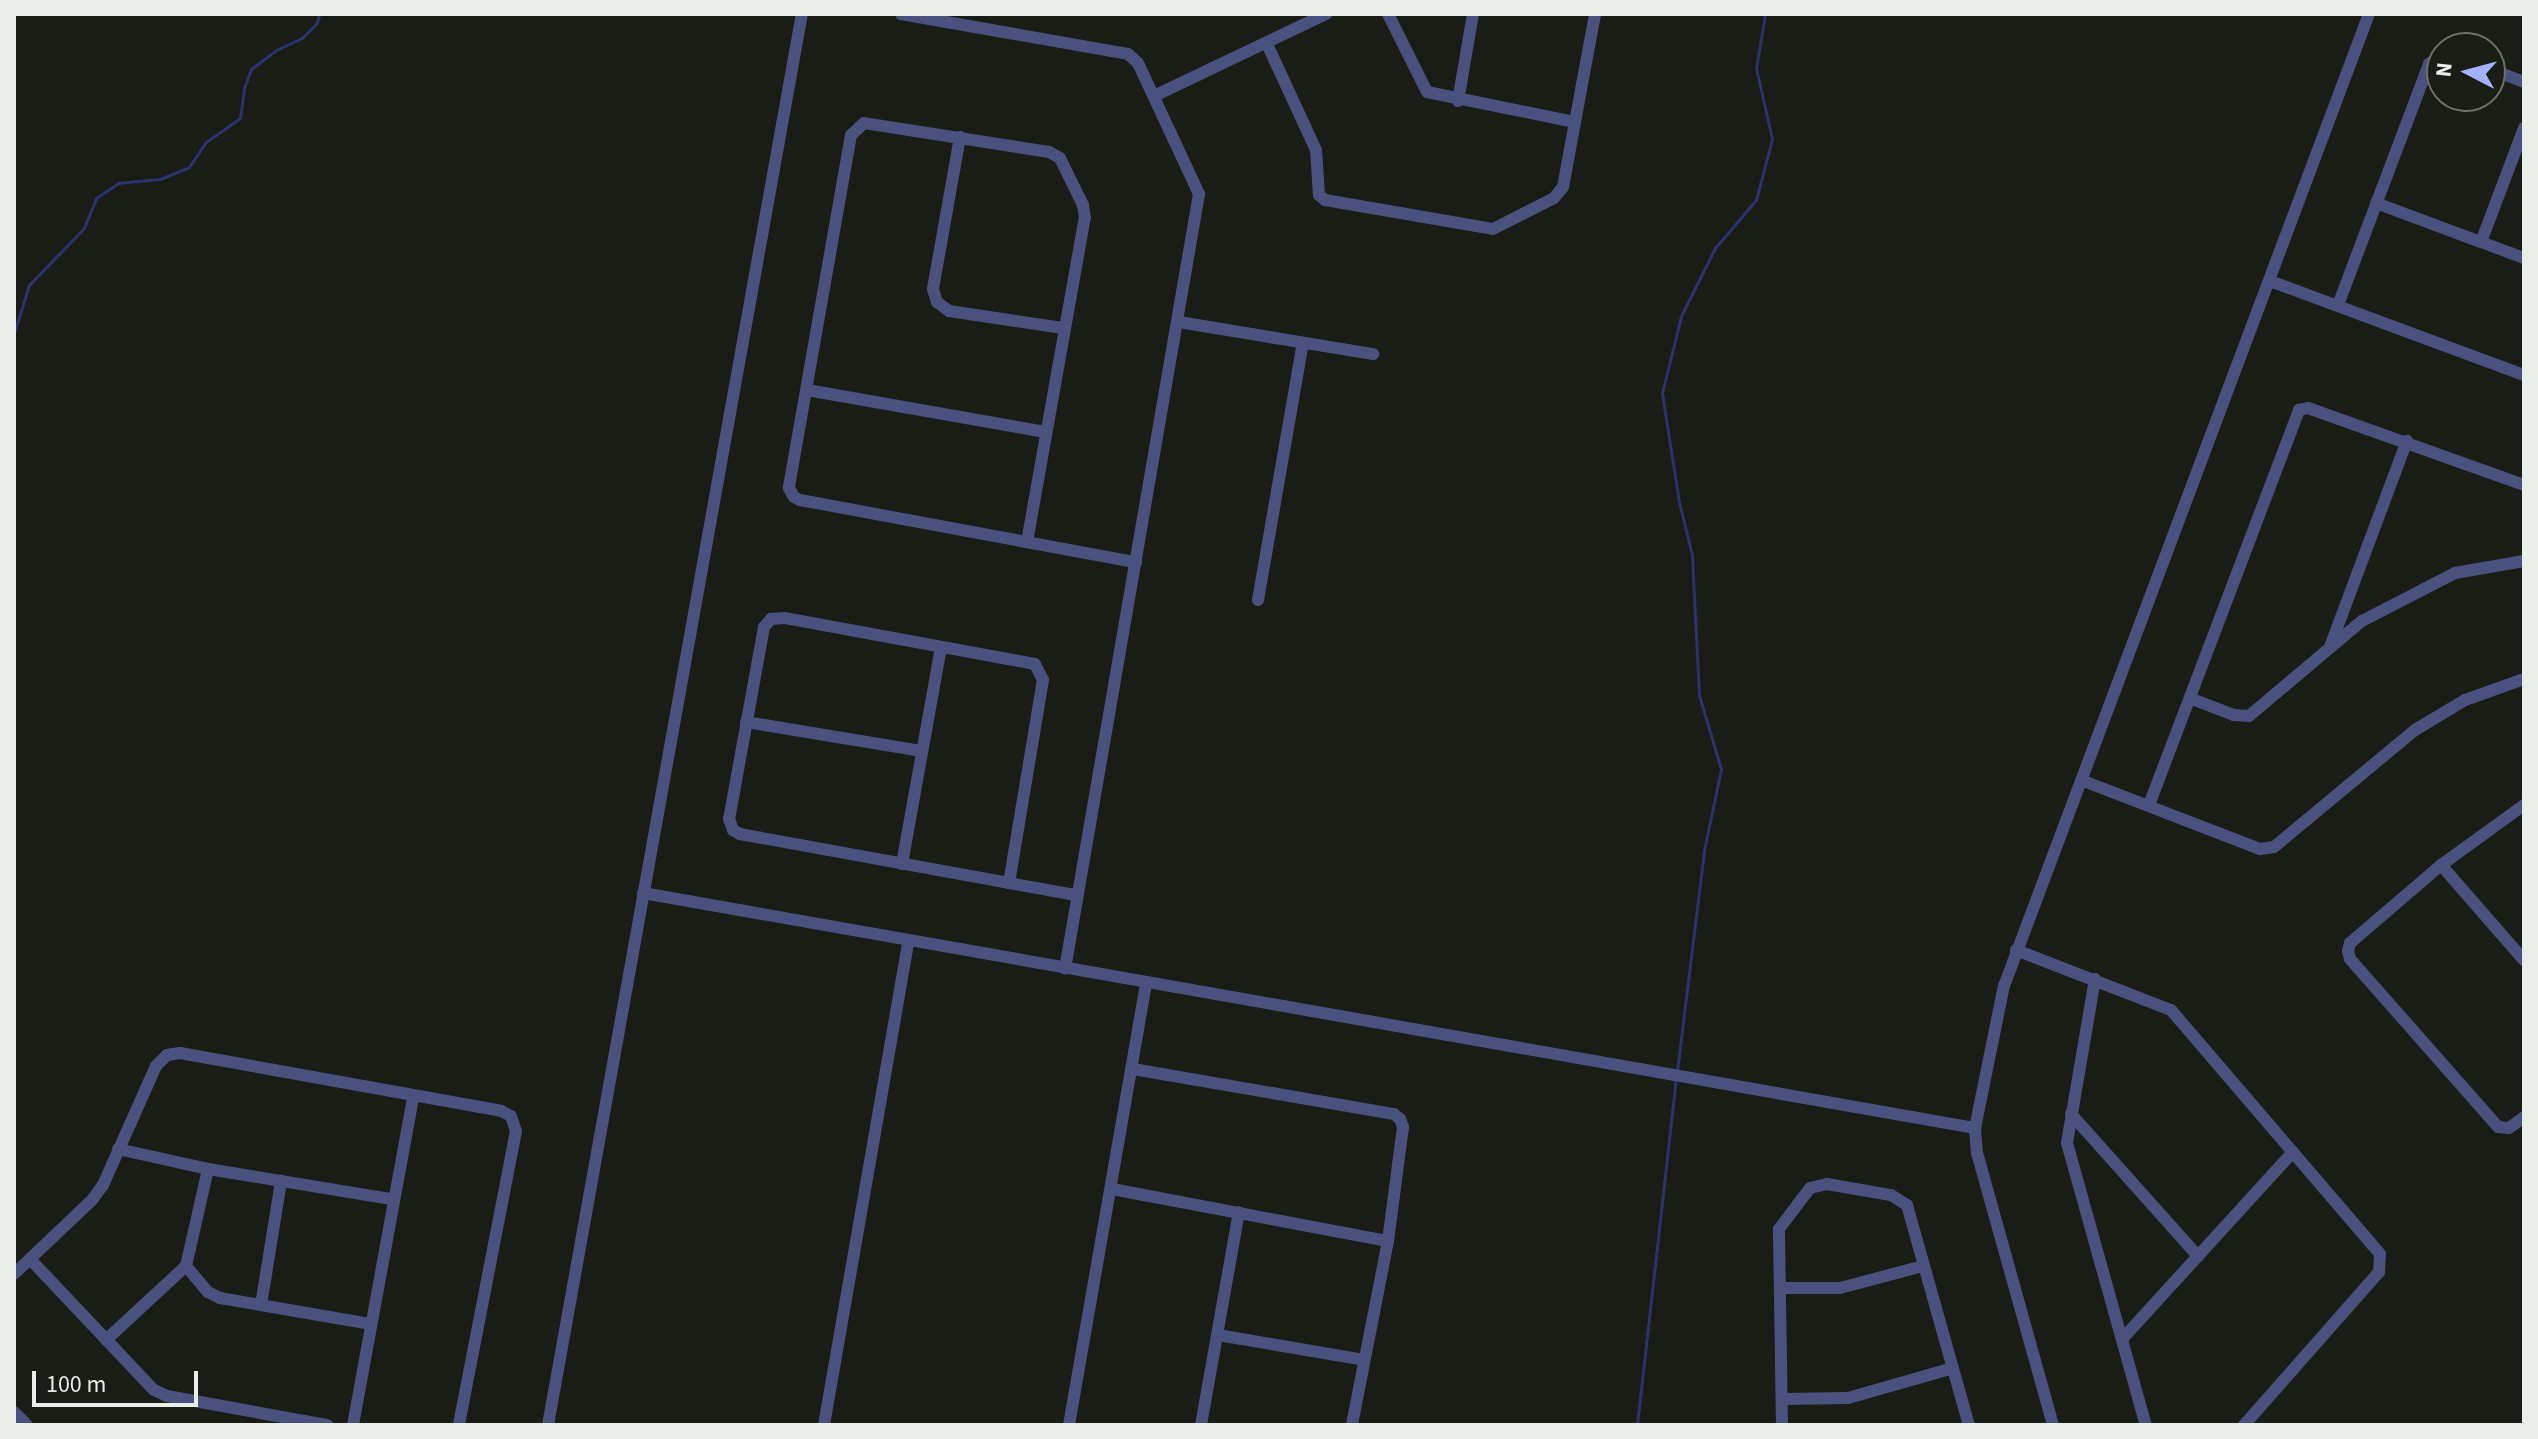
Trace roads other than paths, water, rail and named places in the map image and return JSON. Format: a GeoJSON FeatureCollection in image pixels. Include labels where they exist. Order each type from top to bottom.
{"type":"FeatureCollection","features":[{"type":"Feature","properties":{"kind":"street"},"geometry":{"type":"LineString","coordinates":[[548,1425],[802,14]]}},
{"type":"Feature","properties":{"kind":"street"},"geometry":{"type":"LineString","coordinates":[[901,14],[1128,54],[1138,63],[1199,194],[1065,969]]}},
{"type":"Feature","properties":{"kind":"street"},"geometry":{"type":"LineString","coordinates":[[1154,96],[1326,14]]}},
{"type":"Feature","properties":{"kind":"street"},"geometry":{"type":"LineString","coordinates":[[1388,14],[1427,92],[1458,101],[1575,122]]}},
{"type":"Feature","properties":{"kind":"street"},"geometry":{"type":"LineString","coordinates":[[1458,101],[1473,14]]}},
{"type":"Feature","properties":{"kind":"street"},"geometry":{"type":"LineString","coordinates":[[1267,44],[1316,150],[1316,190],[1325,200],[1483,228],[1502,226],[1559,193],[1595,14]]}},
{"type":"Feature","properties":{"kind":"street"},"geometry":{"type":"LineString","coordinates":[[2053,1425],[1980,1167],[1975,1128],[2004,986],[2369,14]]}},
{"type":"Feature","properties":{"kind":"street"},"geometry":{"type":"LineString","coordinates":[[2338,305],[2426,72]]}},
{"type":"Feature","properties":{"kind":"street"},"geometry":{"type":"LineString","coordinates":[[1027,542],[1085,218],[1083,205],[1060,158],[1049,152],[874,122],[856,127],[851,135],[789,488],[794,497],[1027,542],[1136,562]]}},
{"type":"Feature","properties":{"kind":"street"},"geometry":{"type":"LineString","coordinates":[[2481,242],[2524,128]]}},
{"type":"Feature","properties":{"kind":"street"},"geometry":{"type":"LineString","coordinates":[[960,137],[933,289],[937,302],[949,311],[1063,328]]}},
{"type":"Feature","properties":{"kind":"street"},"geometry":{"type":"LineString","coordinates":[[2376,203],[2524,258]]}},
{"type":"Feature","properties":{"kind":"street"},"geometry":{"type":"LineString","coordinates":[[2270,281],[2524,375]]}},
{"type":"Feature","properties":{"kind":"street"},"geometry":{"type":"LineString","coordinates":[[1179,322],[1373,354]]}},
{"type":"Feature","properties":{"kind":"street"},"geometry":{"type":"LineString","coordinates":[[1258,600],[1303,343]]}},
{"type":"Feature","properties":{"kind":"street"},"geometry":{"type":"LineString","coordinates":[[807,390],[1045,432]]}},
{"type":"Feature","properties":{"kind":"street"},"geometry":{"type":"LineString","coordinates":[[2149,805],[2192,699],[2299,410],[2308,408],[2524,485]]}},
{"type":"Feature","properties":{"kind":"street"},"geometry":{"type":"LineString","coordinates":[[2330,648],[2407,441]]}},
{"type":"Feature","properties":{"kind":"street"},"geometry":{"type":"LineString","coordinates":[[2192,699],[2234,715],[2249,716],[2362,621],[2450,576],[2524,561]]}},
{"type":"Feature","properties":{"kind":"street"},"geometry":{"type":"LineString","coordinates":[[1009,883],[1043,680],[1035,664],[784,618],[771,619],[764,627],[746,722],[729,819],[733,830],[902,864],[1076,895]]}},
{"type":"Feature","properties":{"kind":"street"},"geometry":{"type":"LineString","coordinates":[[902,864],[941,647]]}},
{"type":"Feature","properties":{"kind":"street"},"geometry":{"type":"LineString","coordinates":[[2081,780],[2260,849],[2274,847],[2415,730],[2465,700],[2524,679]]}},
{"type":"Feature","properties":{"kind":"street"},"geometry":{"type":"LineString","coordinates":[[746,722],[921,751]]}},
{"type":"Feature","properties":{"kind":"street"},"geometry":{"type":"LineString","coordinates":[[2524,805],[2441,865],[2350,943],[2350,959],[2498,1127],[2509,1128],[2524,1117]]}},
{"type":"Feature","properties":{"kind":"street"},"geometry":{"type":"LineString","coordinates":[[2441,865],[2521,950]]}},
{"type":"Feature","properties":{"kind":"street"},"geometry":{"type":"LineString","coordinates":[[643,893],[908,943],[1975,1128]]}},
{"type":"Feature","properties":{"kind":"street"},"geometry":{"type":"LineString","coordinates":[[824,1425],[908,943]]}},
{"type":"Feature","properties":{"kind":"street"},"geometry":{"type":"LineString","coordinates":[[2016,950],[2171,1010],[2380,1254],[2379,1272],[2244,1425]]}},
{"type":"Feature","properties":{"kind":"street"},"geometry":{"type":"LineString","coordinates":[[2095,979],[2071,1114],[2069,1160],[2146,1425]]}},
{"type":"Feature","properties":{"kind":"street"},"geometry":{"type":"LineString","coordinates":[[1069,1425],[1146,984]]}},
{"type":"Feature","properties":{"kind":"street"},"geometry":{"type":"LineString","coordinates":[[14,1274],[92,1200],[103,1185],[156,1066],[167,1055],[180,1053],[501,1111],[515,1122],[459,1425]]}},
{"type":"Feature","properties":{"kind":"street"},"geometry":{"type":"LineString","coordinates":[[1133,1069],[1394,1114],[1403,1127],[1388,1241],[1352,1425]]}},
{"type":"Feature","properties":{"kind":"street"},"geometry":{"type":"LineString","coordinates":[[353,1425],[413,1097]]}},
{"type":"Feature","properties":{"kind":"street"},"geometry":{"type":"LineString","coordinates":[[2071,1114],[2198,1256]]}},
{"type":"Feature","properties":{"kind":"street"},"geometry":{"type":"LineString","coordinates":[[118,1149],[208,1169],[392,1199]]}},
{"type":"Feature","properties":{"kind":"street"},"geometry":{"type":"LineString","coordinates":[[2123,1338],[2293,1152]]}},
{"type":"Feature","properties":{"kind":"street"},"geometry":{"type":"LineString","coordinates":[[106,1340],[186,1266],[208,1169]]}},
{"type":"Feature","properties":{"kind":"street"},"geometry":{"type":"LineString","coordinates":[[261,1305],[281,1181]]}},
{"type":"Feature","properties":{"kind":"street"},"geometry":{"type":"LineString","coordinates":[[1782,1425],[1779,1229],[1810,1188],[1818,1185],[1900,1199],[1907,1205],[1969,1425]]}},
{"type":"Feature","properties":{"kind":"street"},"geometry":{"type":"LineString","coordinates":[[1112,1189],[1388,1241]]}},
{"type":"Feature","properties":{"kind":"street"},"geometry":{"type":"LineString","coordinates":[[1201,1425],[1239,1212]]}},
{"type":"Feature","properties":{"kind":"street"},"geometry":{"type":"LineString","coordinates":[[30,1259],[154,1390],[167,1396],[327,1425]]}},
{"type":"Feature","properties":{"kind":"street"},"geometry":{"type":"LineString","coordinates":[[186,1266],[208,1292],[220,1298],[370,1324]]}},
{"type":"Feature","properties":{"kind":"street"},"geometry":{"type":"LineString","coordinates":[[1780,1288],[1840,1288],[1923,1266]]}},
{"type":"Feature","properties":{"kind":"street"},"geometry":{"type":"LineString","coordinates":[[1218,1335],[1364,1360]]}},
{"type":"Feature","properties":{"kind":"street"},"geometry":{"type":"LineString","coordinates":[[1782,1399],[1848,1398],[1953,1368]]}},
{"type":"Feature","properties":{"kind":"street"},"geometry":{"type":"LineString","coordinates":[[14,1412],[27,1425]]}},
{"type":"Feature","properties":{"kind":"waterway"},"geometry":{"type":"LineString","coordinates":[[14,333],[29,285],[84,228],[96,198],[118,183],[160,179],[189,167],[206,142],[240,118],[244,88],[251,69],[276,50],[302,38],[317,23],[319,14]]}},
{"type":"Feature","properties":{"kind":"waterway"},"geometry":{"type":"LineString","coordinates":[[1677,1071],[1704,850],[1721,769],[1699,695],[1692,555],[1679,502],[1662,393],[1681,316],[1715,248],[1756,200],[1772,139],[1756,68],[1765,14]]}},
{"type":"Feature","properties":{"kind":"waterway"},"geometry":{"type":"LineString","coordinates":[[1637,1425],[1676,1079]]}}]}
